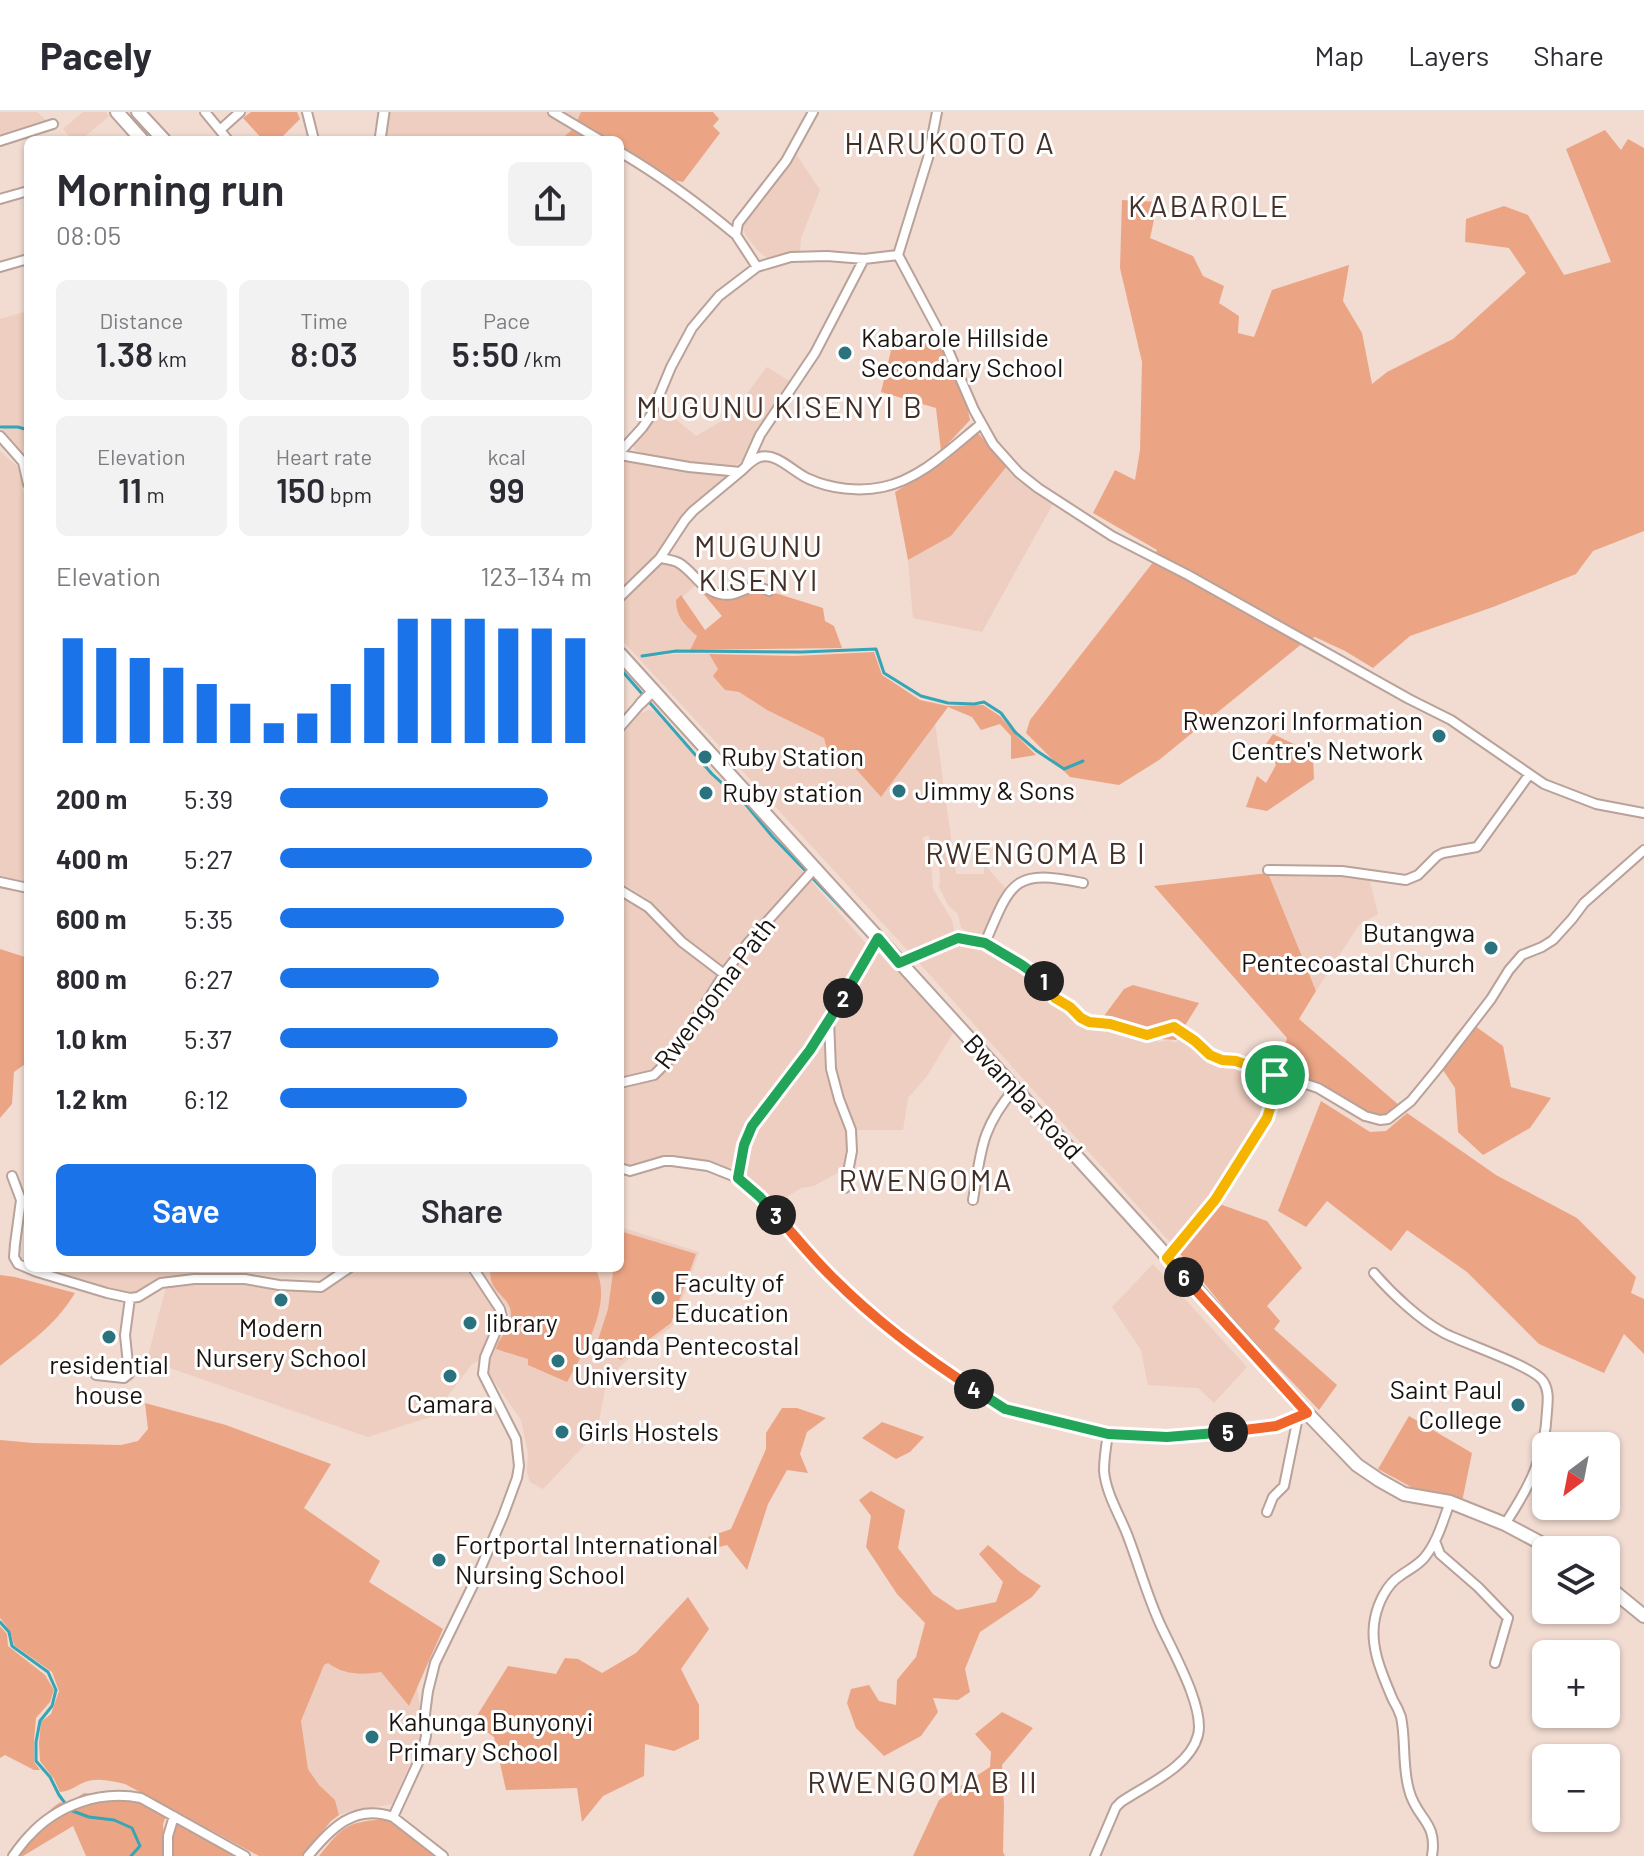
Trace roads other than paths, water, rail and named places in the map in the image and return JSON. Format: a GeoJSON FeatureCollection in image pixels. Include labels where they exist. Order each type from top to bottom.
{"type":"FeatureCollection","features":[{"type":"Feature","properties":{"kind":"main road"},"geometry":{"type":"LineString","coordinates":[[117,112],[136,136]]}},
{"type":"Feature","properties":{"kind":"main road"},"geometry":{"type":"LineString","coordinates":[[138,112],[160,136]]}},
{"type":"Feature","properties":{"kind":"main road","name":"Bwamba Road"},"geometry":{"type":"LineString","coordinates":[[624,658],[1015,1088],[1302,1415],[1357,1465],[1404,1494],[1450,1502],[1532,1538]]}},
{"type":"Feature","properties":{"kind":"main road"},"geometry":{"type":"LineString","coordinates":[[1620,1596],[1644,1616]]}},
{"type":"Feature","properties":{"kind":"street"},"geometry":{"type":"LineString","coordinates":[[205,112],[225,136]]}},
{"type":"Feature","properties":{"kind":"street"},"geometry":{"type":"LineString","coordinates":[[220,130],[240,112]]}},
{"type":"Feature","properties":{"kind":"street"},"geometry":{"type":"LineString","coordinates":[[307,112],[313,136]]}},
{"type":"Feature","properties":{"kind":"street"},"geometry":{"type":"LineString","coordinates":[[381,136],[384,112]]}},
{"type":"Feature","properties":{"kind":"street"},"geometry":{"type":"LineString","coordinates":[[553,112],[593,136]]}},
{"type":"Feature","properties":{"kind":"street"},"geometry":{"type":"LineString","coordinates":[[736,235],[738,223],[786,161],[813,112]]}},
{"type":"Feature","properties":{"kind":"street"},"geometry":{"type":"LineString","coordinates":[[937,112],[924,173],[898,255],[945,343],[981,424],[993,444],[1019,473],[1101,529],[1451,720],[1529,775],[1596,804],[1644,813]]}},
{"type":"Feature","properties":{"kind":"street"},"geometry":{"type":"LineString","coordinates":[[0,141],[53,124]]}},
{"type":"Feature","properties":{"kind":"street"},"geometry":{"type":"LineString","coordinates":[[624,154],[667,181],[736,235],[757,267]]}},
{"type":"Feature","properties":{"kind":"street"},"geometry":{"type":"LineString","coordinates":[[0,199],[24,192]]}},
{"type":"Feature","properties":{"kind":"street"},"geometry":{"type":"LineString","coordinates":[[624,449],[651,415],[692,328],[719,296],[757,267],[791,257],[864,259],[898,255]]}},
{"type":"Feature","properties":{"kind":"street"},"geometry":{"type":"LineString","coordinates":[[742,470],[760,435],[815,353],[864,259]]}},
{"type":"Feature","properties":{"kind":"street"},"geometry":{"type":"LineString","coordinates":[[0,267],[24,260]]}},
{"type":"Feature","properties":{"kind":"street"},"geometry":{"type":"LineString","coordinates":[[624,593],[660,558],[693,511],[754,460],[769,457],[819,483],[856,489],[880,488],[918,473],[981,424]]}},
{"type":"Feature","properties":{"kind":"street"},"geometry":{"type":"LineString","coordinates":[[0,436],[24,460]]}},
{"type":"Feature","properties":{"kind":"street"},"geometry":{"type":"LineString","coordinates":[[624,455],[689,467],[742,470]]}},
{"type":"Feature","properties":{"kind":"street"},"geometry":{"type":"LineString","coordinates":[[660,558],[679,563],[703,587],[724,596],[753,586],[769,591]]}},
{"type":"Feature","properties":{"kind":"street"},"geometry":{"type":"LineString","coordinates":[[624,722],[653,691]]}},
{"type":"Feature","properties":{"kind":"street"},"geometry":{"type":"LineString","coordinates":[[1268,870],[1342,871],[1406,880],[1414,878],[1443,853],[1477,847],[1529,775]]}},
{"type":"Feature","properties":{"kind":"street"},"geometry":{"type":"LineString","coordinates":[[899,963],[958,938],[985,943],[1042,978],[1055,998],[1089,1022],[1110,1024],[1147,1035],[1174,1027],[1210,1055],[1318,1088],[1365,1116],[1388,1119],[1411,1101],[1438,1068],[1516,961],[1553,940],[1584,903],[1644,850]]}},
{"type":"Feature","properties":{"kind":"street","name":"Rwengoma Path"},"geometry":{"type":"LineString","coordinates":[[624,1082],[654,1075],[672,1057],[724,974],[815,868]]}},
{"type":"Feature","properties":{"kind":"street"},"geometry":{"type":"LineString","coordinates":[[985,943],[1000,907],[1018,882],[1039,877],[1083,883]]}},
{"type":"Feature","properties":{"kind":"street"},"geometry":{"type":"LineString","coordinates":[[0,882],[24,887]]}},
{"type":"Feature","properties":{"kind":"street"},"geometry":{"type":"LineString","coordinates":[[624,892],[648,907],[682,942],[724,974]]}},
{"type":"Feature","properties":{"kind":"street"},"geometry":{"type":"LineString","coordinates":[[738,1178],[744,1145],[752,1126],[810,1050],[878,938]]}},
{"type":"Feature","properties":{"kind":"street"},"geometry":{"type":"LineString","coordinates":[[829,1020],[831,1069],[851,1130],[852,1151],[845,1188]]}},
{"type":"Feature","properties":{"kind":"street"},"geometry":{"type":"LineString","coordinates":[[1167,1258],[1215,1200],[1267,1118],[1274,1096],[1275,1075]]}},
{"type":"Feature","properties":{"kind":"street"},"geometry":{"type":"LineString","coordinates":[[973,1200],[984,1136],[997,1110],[1015,1088]]}},
{"type":"Feature","properties":{"kind":"street"},"geometry":{"type":"LineString","coordinates":[[624,1169],[630,1171],[672,1161],[708,1166],[738,1178],[760,1197],[849,1293],[944,1370],[1005,1409],[1108,1434],[1167,1437],[1276,1426],[1302,1415]]}},
{"type":"Feature","properties":{"kind":"street"},"geometry":{"type":"LineString","coordinates":[[12,1176],[21,1200],[14,1257],[24,1267]]}},
{"type":"Feature","properties":{"kind":"street"},"geometry":{"type":"LineString","coordinates":[[37,1272],[130,1298],[174,1280],[245,1279],[279,1285],[321,1287],[343,1272]]}},
{"type":"Feature","properties":{"kind":"street"},"geometry":{"type":"LineString","coordinates":[[393,1817],[422,1754],[428,1691],[435,1663],[508,1505],[519,1466],[516,1439],[483,1374],[485,1357],[502,1317],[492,1295],[476,1272]]}},
{"type":"Feature","properties":{"kind":"street"},"geometry":{"type":"LineString","coordinates":[[1374,1273],[1441,1332],[1524,1367],[1545,1383],[1548,1393],[1544,1446],[1525,1495],[1505,1524]]}},
{"type":"Feature","properties":{"kind":"street"},"geometry":{"type":"LineString","coordinates":[[96,1375],[124,1378],[129,1374],[125,1335],[130,1298]]}},
{"type":"Feature","properties":{"kind":"street"},"geometry":{"type":"LineString","coordinates":[[1267,1512],[1273,1497],[1284,1486],[1302,1415]]}},
{"type":"Feature","properties":{"kind":"street"},"geometry":{"type":"LineString","coordinates":[[1095,1856],[1116,1807],[1175,1769],[1187,1757],[1199,1735],[1191,1691],[1149,1600],[1109,1490],[1104,1472],[1108,1434]]}},
{"type":"Feature","properties":{"kind":"street"},"geometry":{"type":"LineString","coordinates":[[1432,1856],[1433,1835],[1427,1821],[1416,1809],[1408,1788],[1401,1717],[1377,1659],[1374,1632],[1375,1617],[1388,1589],[1398,1577],[1423,1560],[1435,1541],[1450,1502]]}},
{"type":"Feature","properties":{"kind":"street"},"geometry":{"type":"LineString","coordinates":[[1435,1541],[1440,1554],[1508,1618],[1495,1663]]}},
{"type":"Feature","properties":{"kind":"street"},"geometry":{"type":"LineString","coordinates":[[13,1856],[41,1824],[69,1806],[100,1797],[125,1795],[141,1798],[245,1856]]}},
{"type":"Feature","properties":{"kind":"street"},"geometry":{"type":"LineString","coordinates":[[308,1856],[333,1829],[358,1815],[372,1813],[393,1817],[443,1856]]}},
{"type":"Feature","properties":{"kind":"street"},"geometry":{"type":"LineString","coordinates":[[168,1856],[168,1836],[174,1816]]}},
{"type":"Feature","properties":{"kind":"waterway"},"geometry":{"type":"LineString","coordinates":[[0,427],[24,429]]}},
{"type":"Feature","properties":{"kind":"waterway"},"geometry":{"type":"LineString","coordinates":[[642,656],[676,651],[876,649],[884,673],[921,696],[948,703],[984,702],[1001,713],[1015,732],[1037,751],[1064,769],[1083,761]]}},
{"type":"Feature","properties":{"kind":"waterway"},"geometry":{"type":"LineString","coordinates":[[624,673],[712,774],[747,806],[871,939]]}},
{"type":"Feature","properties":{"kind":"waterway"},"geometry":{"type":"LineString","coordinates":[[0,1622],[9,1632],[12,1646],[48,1672],[56,1690],[52,1706],[40,1721],[36,1761],[70,1810],[89,1817],[114,1820],[132,1828],[140,1846],[131,1856]]}},
{"type":"Feature","properties":{"kind":"place","name":"Kabarole Hillside Secondary School"},"geometry":{"type":"Point","coordinates":[845,353]}},
{"type":"Feature","properties":{"kind":"place","name":"Rwenzori Information Centre's Network"},"geometry":{"type":"Point","coordinates":[1439,736]}},
{"type":"Feature","properties":{"kind":"place","name":"Ruby Station"},"geometry":{"type":"Point","coordinates":[705,757]}},
{"type":"Feature","properties":{"kind":"place","name":"Jimmy & Sons"},"geometry":{"type":"Point","coordinates":[899,791]}},
{"type":"Feature","properties":{"kind":"place","name":"Ruby station"},"geometry":{"type":"Point","coordinates":[706,793]}},
{"type":"Feature","properties":{"kind":"place","name":"Butangwa Pentecoastal Church"},"geometry":{"type":"Point","coordinates":[1491,948]}},
{"type":"Feature","properties":{"kind":"place","name":"Faculty of Education"},"geometry":{"type":"Point","coordinates":[658,1298]}},
{"type":"Feature","properties":{"kind":"place","name":"Modern Nursery School"},"geometry":{"type":"Point","coordinates":[281,1300]}},
{"type":"Feature","properties":{"kind":"place","name":"library"},"geometry":{"type":"Point","coordinates":[470,1323]}},
{"type":"Feature","properties":{"kind":"place","name":"residential house"},"geometry":{"type":"Point","coordinates":[109,1337]}},
{"type":"Feature","properties":{"kind":"place","name":"Uganda Pentecostal University"},"geometry":{"type":"Point","coordinates":[558,1361]}},
{"type":"Feature","properties":{"kind":"place","name":"Camara"},"geometry":{"type":"Point","coordinates":[450,1376]}},
{"type":"Feature","properties":{"kind":"place","name":"Saint Paul College"},"geometry":{"type":"Point","coordinates":[1518,1405]}},
{"type":"Feature","properties":{"kind":"place","name":"Girls Hostels"},"geometry":{"type":"Point","coordinates":[562,1432]}},
{"type":"Feature","properties":{"kind":"place","name":"Fortportal International Nursing School"},"geometry":{"type":"Point","coordinates":[439,1560]}},
{"type":"Feature","properties":{"kind":"place","name":"Kahunga Bunyonyi Primary School"},"geometry":{"type":"Point","coordinates":[372,1737]}},
{"type":"Feature","properties":{"kind":"district","name":"HARUKOOTO A"},"geometry":{"type":"Point","coordinates":[950,144]}},
{"type":"Feature","properties":{"kind":"district","name":"KABAROLE"},"geometry":{"type":"Point","coordinates":[1209,207]}},
{"type":"Feature","properties":{"kind":"district","name":"MUGUNU KISENYI B"},"geometry":{"type":"Point","coordinates":[780,408]}},
{"type":"Feature","properties":{"kind":"district","name":"MUGUNU KISENYI"},"geometry":{"type":"Point","coordinates":[759,564]}},
{"type":"Feature","properties":{"kind":"district","name":"RWENGOMA B I"},"geometry":{"type":"Point","coordinates":[1036,854]}},
{"type":"Feature","properties":{"kind":"district","name":"RWENGOMA"},"geometry":{"type":"Point","coordinates":[926,1181]}},
{"type":"Feature","properties":{"kind":"district","name":"RWENGOMA B II"},"geometry":{"type":"Point","coordinates":[923,1783]}}]}
